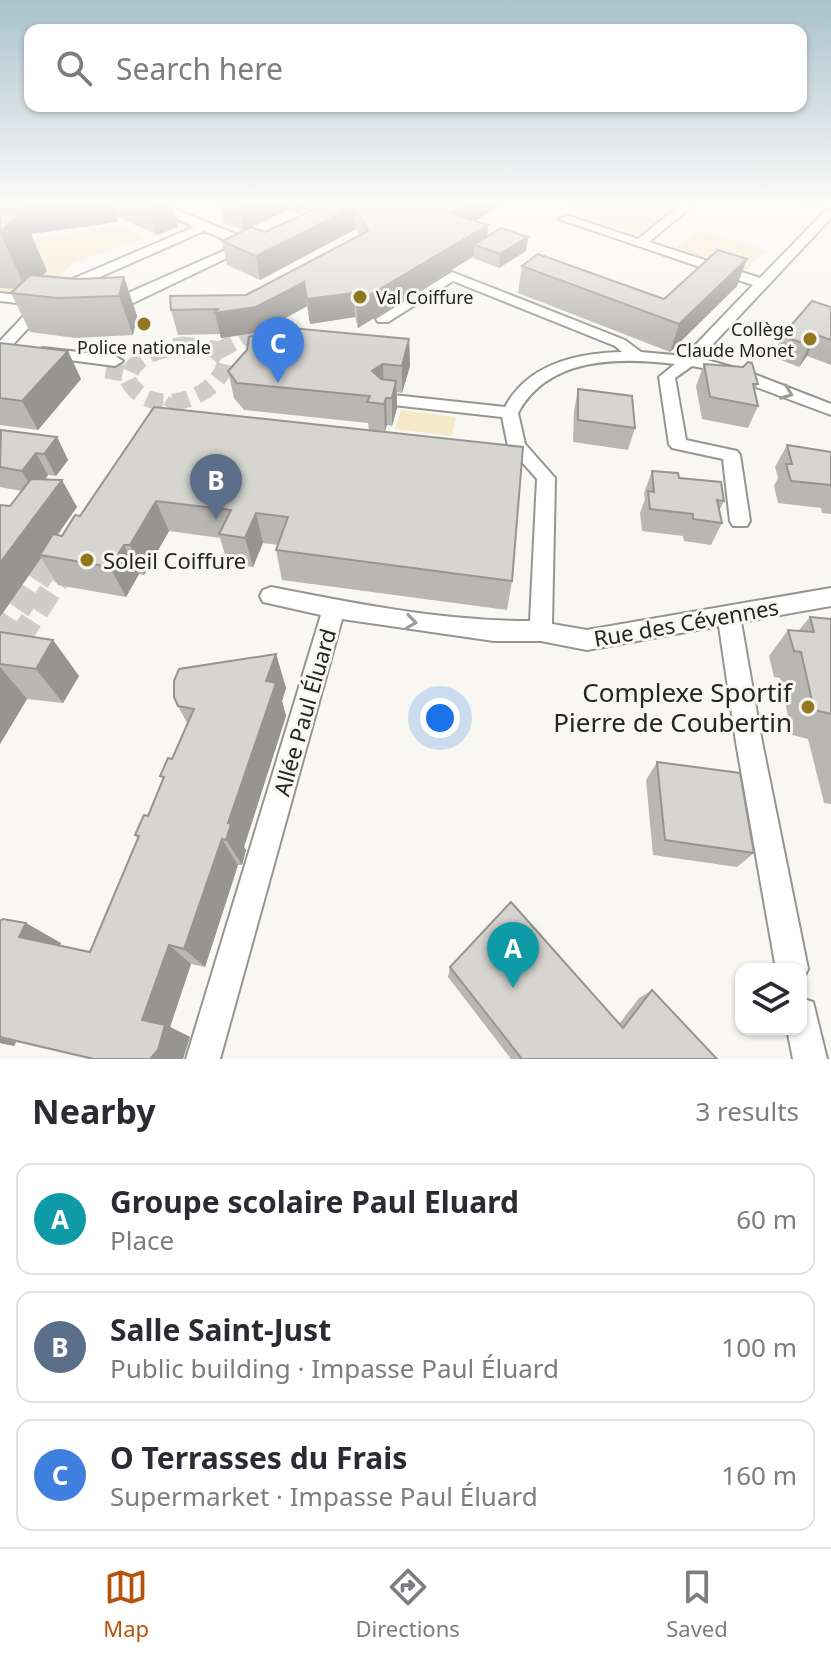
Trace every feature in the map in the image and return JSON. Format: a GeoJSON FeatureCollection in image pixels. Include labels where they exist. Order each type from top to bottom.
{"type":"FeatureCollection","features":[{"type":"Feature","properties":{"kind":"street"},"geometry":{"type":"LineString","coordinates":[[0,348],[54,292],[147,251]]}},
{"type":"Feature","properties":{"kind":"street"},"geometry":{"type":"LineString","coordinates":[[94,306],[143,304],[165,297],[208,277],[213,272],[211,262],[234,251]]}},
{"type":"Feature","properties":{"kind":"street"},"geometry":{"type":"LineString","coordinates":[[665,251],[763,284]]}},
{"type":"Feature","properties":{"kind":"street"},"geometry":{"type":"LineString","coordinates":[[740,521],[731,455],[678,444],[667,377],[689,361],[798,251]]}},
{"type":"Feature","properties":{"kind":"street"},"geometry":{"type":"LineString","coordinates":[[383,319],[452,276],[620,343],[639,358]]}},
{"type":"Feature","properties":{"kind":"street"},"geometry":{"type":"LineString","coordinates":[[0,297],[68,303]]}},
{"type":"Feature","properties":{"kind":"street"},"geometry":{"type":"LineString","coordinates":[[0,348],[110,366],[15,360]]}},
{"type":"Feature","properties":{"kind":"street"},"geometry":{"type":"LineString","coordinates":[[541,631],[546,478],[514,457],[510,413],[525,388],[552,370],[588,359],[689,361],[720,368],[831,410]]}},
{"type":"Feature","properties":{"kind":"street"},"geometry":{"type":"LineString","coordinates":[[384,399],[510,413]]}},
{"type":"Feature","properties":{"kind":"street"},"geometry":{"type":"LineString","coordinates":[[271,596],[334,609]]}},
{"type":"Feature","properties":{"kind":"street","name":"Rue des Cévennes"},"geometry":{"type":"LineString","coordinates":[[541,631],[587,640],[831,597]]}},
{"type":"Feature","properties":{"kind":"street","name":"Allée Paul Éluard"},"geometry":{"type":"LineString","coordinates":[[203,1059],[334,609],[494,631],[541,631]]}},
{"type":"Feature","properties":{"kind":"street"},"geometry":{"type":"LineString","coordinates":[[729,615],[749,742],[791,963]]}},
{"type":"Feature","properties":{"kind":"street"},"geometry":{"type":"LineString","coordinates":[[805,1035],[810,1059]]}},
{"type":"Feature","properties":{"kind":"shaded area"},"geometry":{"type":"Polygon","coordinates":[[[0,251],[106,251],[73,263],[41,295],[0,291],[0,251]]]}},
{"type":"Feature","properties":{"kind":"shaded area"},"geometry":{"type":"Polygon","coordinates":[[[681,251],[765,251],[744,272],[681,251]]]}},
{"type":"Feature","properties":{"kind":"shaded area"},"geometry":{"type":"Polygon","coordinates":[[[401,410],[456,417],[452,436],[395,429],[401,410]]]}},
{"type":"Feature","properties":{"kind":"building"},"geometry":{"type":"Polygon","coordinates":[[[246,251],[265,251],[256,256],[246,251]]]}},
{"type":"Feature","properties":{"kind":"building"},"geometry":{"type":"Polygon","coordinates":[[[329,251],[443,251],[356,303],[353,293],[307,299],[304,282],[256,307],[215,313],[218,309],[171,310],[170,296],[246,295],[329,251]]]}},
{"type":"Feature","properties":{"kind":"building"},"geometry":{"type":"Polygon","coordinates":[[[716,251],[747,259],[679,324],[522,266],[538,254],[664,299],[716,251]]]}},
{"type":"Feature","properties":{"kind":"building"},"geometry":{"type":"Polygon","coordinates":[[[30,275],[78,279],[124,277],[119,296],[58,298],[11,293],[30,275]]]}},
{"type":"Feature","properties":{"kind":"building"},"geometry":{"type":"Polygon","coordinates":[[[812,301],[831,307],[831,340],[817,335],[809,345],[782,336],[812,301]]]}},
{"type":"Feature","properties":{"kind":"building"},"geometry":{"type":"Polygon","coordinates":[[[291,328],[409,339],[402,366],[383,364],[372,371],[381,379],[396,381],[392,398],[386,398],[384,404],[367,402],[370,396],[237,383],[228,371],[247,350],[249,337],[267,331],[271,342],[291,328]]]}},
{"type":"Feature","properties":{"kind":"building"},"geometry":{"type":"Polygon","coordinates":[[[0,343],[68,351],[22,401],[0,398],[0,343]]]}},
{"type":"Feature","properties":{"kind":"building"},"geometry":{"type":"Polygon","coordinates":[[[748,362],[752,363],[758,384],[753,384],[758,406],[710,397],[704,364],[743,367],[748,362]]]}},
{"type":"Feature","properties":{"kind":"building"},"geometry":{"type":"Polygon","coordinates":[[[578,389],[632,396],[635,428],[578,420],[578,389]]]}},
{"type":"Feature","properties":{"kind":"building"},"geometry":{"type":"Polygon","coordinates":[[[154,407],[523,447],[512,581],[276,550],[288,517],[256,513],[245,538],[219,534],[231,510],[156,501],[130,545],[124,545],[110,567],[40,555],[53,534],[62,536],[75,515],[80,516],[154,407]]]}},
{"type":"Feature","properties":{"kind":"building"},"geometry":{"type":"Polygon","coordinates":[[[1,430],[57,437],[44,454],[36,453],[22,471],[0,467],[1,430]]]}},
{"type":"Feature","properties":{"kind":"building"},"geometry":{"type":"Polygon","coordinates":[[[787,445],[831,452],[831,485],[791,481],[786,464],[792,464],[787,445]]]}},
{"type":"Feature","properties":{"kind":"building"},"geometry":{"type":"Polygon","coordinates":[[[652,471],[678,473],[679,478],[721,482],[724,501],[717,500],[722,523],[693,519],[693,514],[650,509],[648,491],[654,492],[652,471]]]}},
{"type":"Feature","properties":{"kind":"building"},"geometry":{"type":"Polygon","coordinates":[[[31,479],[62,480],[0,563],[0,505],[10,506],[31,479]]]}},
{"type":"Feature","properties":{"kind":"building"},"geometry":{"type":"Polygon","coordinates":[[[810,617],[831,619],[831,714],[814,710],[801,652],[794,651],[788,630],[814,632],[810,617]]]}},
{"type":"Feature","properties":{"kind":"building"},"geometry":{"type":"Polygon","coordinates":[[[0,632],[53,640],[36,669],[0,664],[0,632]]]}},
{"type":"Feature","properties":{"kind":"building"},"geometry":{"type":"Polygon","coordinates":[[[276,654],[266,681],[276,683],[228,823],[231,824],[226,840],[222,839],[184,949],[169,945],[142,1020],[165,1025],[158,1050],[150,1059],[94,1059],[0,1037],[0,921],[26,923],[19,937],[90,952],[139,836],[135,835],[144,815],[148,816],[164,777],[160,776],[168,758],[172,759],[194,709],[178,706],[174,697],[174,681],[179,669],[276,654]]]}},
{"type":"Feature","properties":{"kind":"building"},"geometry":{"type":"Polygon","coordinates":[[[657,762],[740,773],[754,853],[665,840],[657,762]]]}},
{"type":"Feature","properties":{"kind":"building"},"geometry":{"type":"Polygon","coordinates":[[[511,902],[623,1028],[652,990],[717,1059],[522,1059],[450,967],[511,902]]]}},
{"type":"Feature","properties":{"kind":"tunnel"},"geometry":{"type":"LineString","coordinates":[[240,339],[274,321]]}},
{"type":"Feature","properties":{"kind":"tunnel"},"geometry":{"type":"LineString","coordinates":[[218,351],[244,337]]}},
{"type":"Feature","properties":{"kind":"tunnel"},"geometry":{"type":"LineString","coordinates":[[183,345],[213,349],[226,359],[212,385],[199,394],[167,402],[151,400],[138,393],[128,380],[135,365],[149,355],[183,345]]}},
{"type":"Feature","properties":{"kind":"tunnel"},"geometry":{"type":"LineString","coordinates":[[106,370],[129,374]]}},
{"type":"Feature","properties":{"kind":"tunnel"},"geometry":{"type":"LineString","coordinates":[[156,431],[176,401]]}},
{"type":"Feature","properties":{"kind":"tunnel"},"geometry":{"type":"LineString","coordinates":[[0,638],[61,547]]}},
{"type":"Feature","properties":{"kind":"tunnel"},"geometry":{"type":"LineString","coordinates":[[0,668],[70,561]]}},
{"type":"Feature","properties":{"kind":"place","name":"Val Coiffure"},"geometry":{"type":"Point","coordinates":[360,297]}},
{"type":"Feature","properties":{"kind":"place","name":"Police nationale"},"geometry":{"type":"Point","coordinates":[144,324]}},
{"type":"Feature","properties":{"kind":"place","name":"Collège Claude Monet"},"geometry":{"type":"Point","coordinates":[810,339]}},
{"type":"Feature","properties":{"kind":"place","name":"O Terrasses du Frais"},"geometry":{"type":"Point","coordinates":[278,383]}},
{"type":"Feature","properties":{"kind":"place","name":"Salle Saint-Just"},"geometry":{"type":"Point","coordinates":[216,520]}},
{"type":"Feature","properties":{"kind":"place","name":"Soleil Coiffure"},"geometry":{"type":"Point","coordinates":[87,560]}},
{"type":"Feature","properties":{"kind":"place","name":"Complexe Sportif Pierre de Coubertin"},"geometry":{"type":"Point","coordinates":[808,707]}},
{"type":"Feature","properties":{"kind":"place","name":"Groupe scolaire Paul Eluard"},"geometry":{"type":"Point","coordinates":[513,988]}}]}
